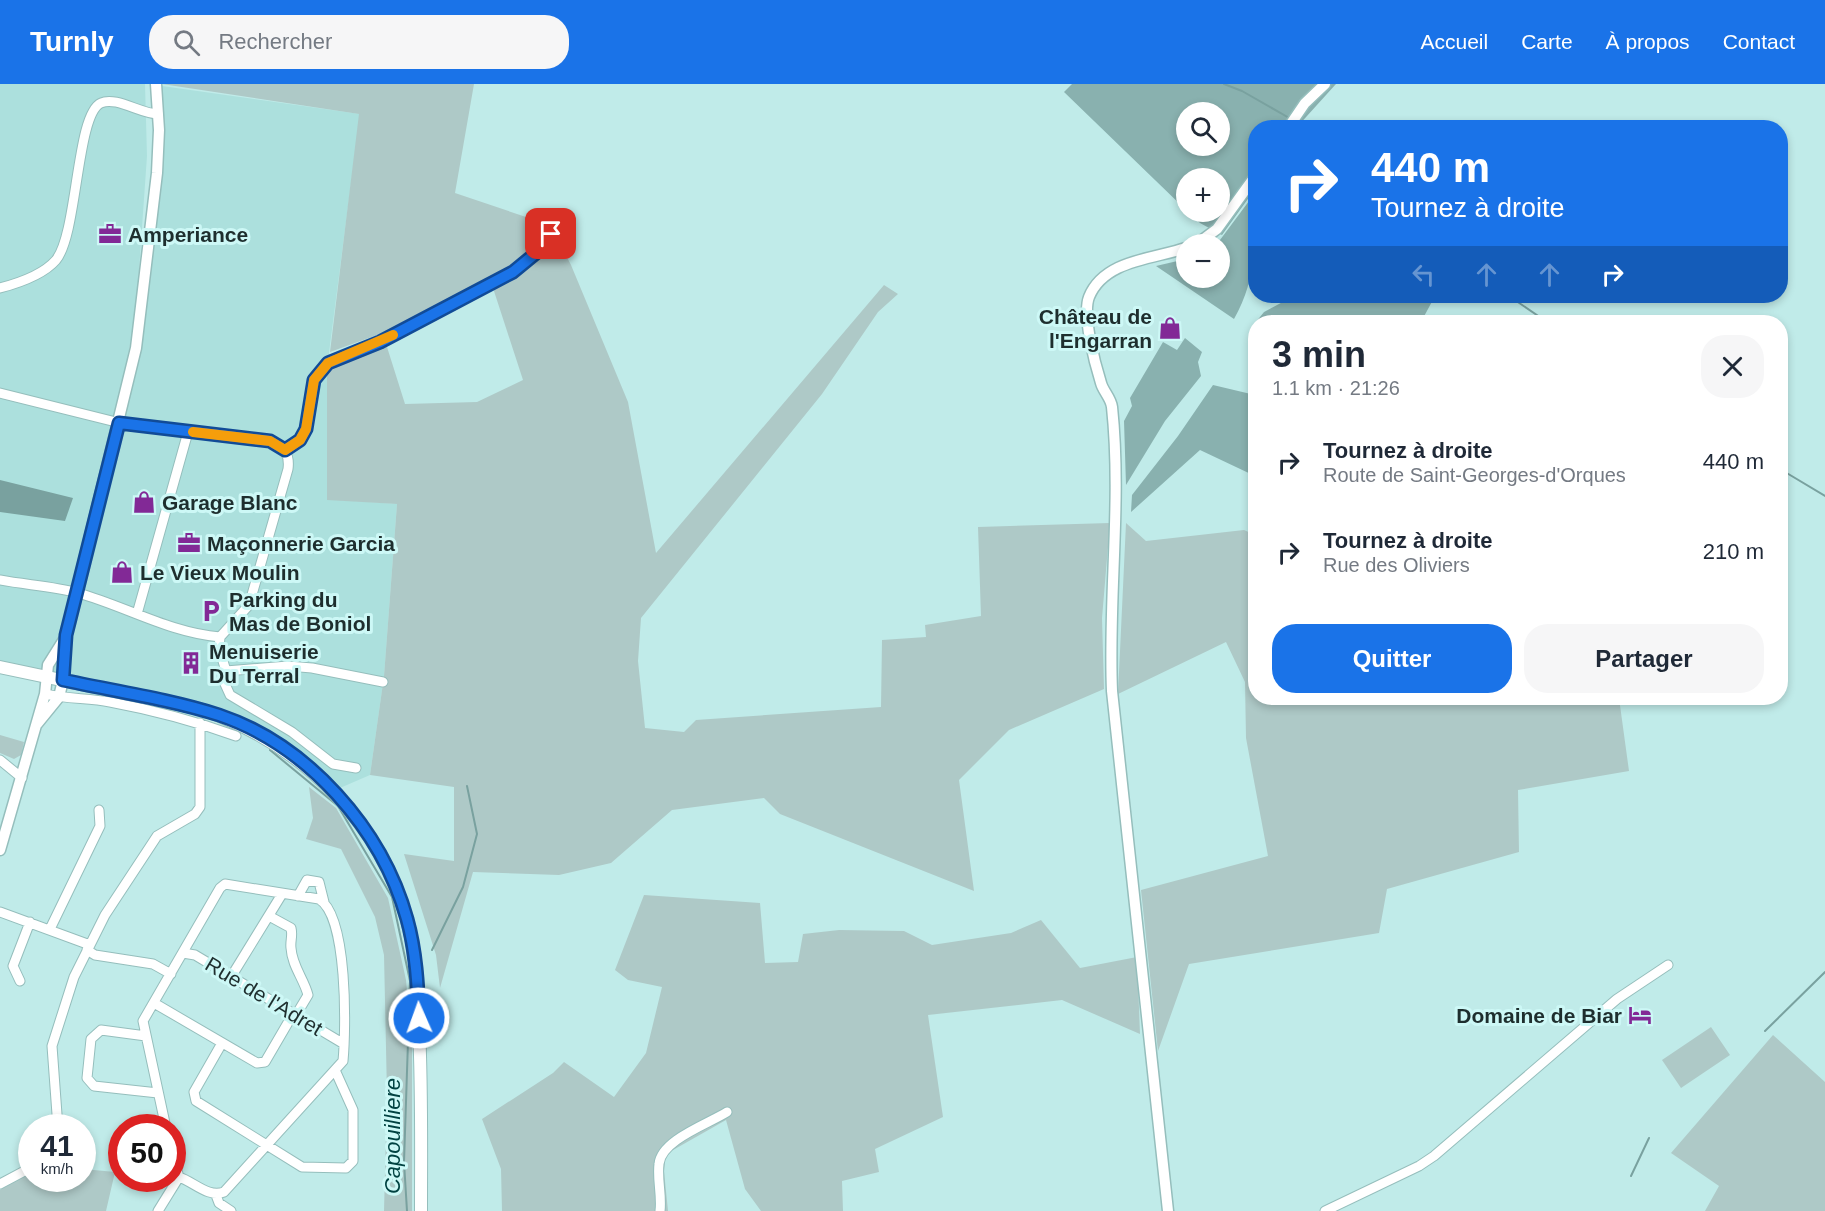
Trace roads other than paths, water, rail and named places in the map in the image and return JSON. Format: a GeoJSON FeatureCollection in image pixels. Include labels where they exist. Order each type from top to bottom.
{"type":"FeatureCollection","features":[{"type":"Feature","properties":{"kind":"main road"},"geometry":{"type":"LineString","coordinates":[[0,667],[219,716],[279,745],[327,785],[351,810],[372,841],[398,894],[415,959],[420,1057],[421,1211]]}},
{"type":"Feature","properties":{"kind":"street"},"geometry":{"type":"LineString","coordinates":[[37,724],[59,697],[63,680],[66,635],[119,423],[139,326],[157,173],[156,84]]}},
{"type":"Feature","properties":{"kind":"street"},"geometry":{"type":"LineString","coordinates":[[1293,120],[1305,103],[1325,84]]}},
{"type":"Feature","properties":{"kind":"street"},"geometry":{"type":"LineString","coordinates":[[0,288],[46,269],[62,252],[86,132],[97,106],[102,102],[113,102],[147,114],[158,114]]}},
{"type":"Feature","properties":{"kind":"street"},"geometry":{"type":"LineString","coordinates":[[1211,234],[1218,229],[1248,186]]}},
{"type":"Feature","properties":{"kind":"street"},"geometry":{"type":"LineString","coordinates":[[285,450],[300,440],[306,429],[314,380],[328,363],[380,342],[513,272],[541,249],[551,234]]}},
{"type":"Feature","properties":{"kind":"street"},"geometry":{"type":"LineString","coordinates":[[1168,1211],[1113,691],[1110,636],[1116,528],[1112,404],[1101,384],[1086,314],[1088,300],[1105,275],[1133,262],[1176,251]]}},
{"type":"Feature","properties":{"kind":"street"},"geometry":{"type":"LineString","coordinates":[[0,393],[119,423],[270,441],[285,450],[289,459],[288,469],[249,605],[220,637],[219,648],[226,671],[226,691],[236,700],[292,732],[333,764],[356,768]]}},
{"type":"Feature","properties":{"kind":"street"},"geometry":{"type":"LineString","coordinates":[[137,615],[188,432]]}},
{"type":"Feature","properties":{"kind":"street"},"geometry":{"type":"LineString","coordinates":[[0,571],[13,583]]}},
{"type":"Feature","properties":{"kind":"street"},"geometry":{"type":"LineString","coordinates":[[0,580],[77,593],[137,615],[206,636],[220,637]]}},
{"type":"Feature","properties":{"kind":"street"},"geometry":{"type":"LineString","coordinates":[[0,850],[45,694],[49,663],[66,635]]}},
{"type":"Feature","properties":{"kind":"street"},"geometry":{"type":"LineString","coordinates":[[226,671],[288,666],[312,668],[383,682]]}},
{"type":"Feature","properties":{"kind":"street"},"geometry":{"type":"LineString","coordinates":[[45,694],[107,701],[200,723],[236,736]]}},
{"type":"Feature","properties":{"kind":"street"},"geometry":{"type":"LineString","coordinates":[[57,1114],[52,1046],[74,976],[105,915],[157,836],[195,814],[200,807],[200,723]]}},
{"type":"Feature","properties":{"kind":"street"},"geometry":{"type":"LineString","coordinates":[[0,760],[22,778]]}},
{"type":"Feature","properties":{"kind":"street"},"geometry":{"type":"LineString","coordinates":[[50,929],[100,826],[99,810]]}},
{"type":"Feature","properties":{"kind":"street"},"geometry":{"type":"LineString","coordinates":[[231,1211],[219,1203],[220,1194],[343,1061],[344,971],[330,913],[324,902],[319,882],[307,880],[298,896]]}},
{"type":"Feature","properties":{"kind":"street"},"geometry":{"type":"LineString","coordinates":[[163,1114],[143,1021],[219,888],[225,884],[324,902]]}},
{"type":"Feature","properties":{"kind":"street"},"geometry":{"type":"LineString","coordinates":[[231,977],[282,894]]}},
{"type":"Feature","properties":{"kind":"street"},"geometry":{"type":"LineString","coordinates":[[0,912],[50,929],[88,948],[95,954],[153,964],[171,974]]}},
{"type":"Feature","properties":{"kind":"street"},"geometry":{"type":"LineString","coordinates":[[154,1003],[222,1043],[261,1063],[265,1062],[308,995],[306,986],[300,980],[290,946],[293,937],[291,928],[269,916]]}},
{"type":"Feature","properties":{"kind":"street"},"geometry":{"type":"LineString","coordinates":[[20,981],[13,966],[30,922]]}},
{"type":"Feature","properties":{"kind":"street","name":"Rue de l'Adret"},"geometry":{"type":"LineString","coordinates":[[183,953],[195,955],[344,1044]]}},
{"type":"Feature","properties":{"kind":"street"},"geometry":{"type":"LineString","coordinates":[[1325,1211],[1419,1166],[1434,1156],[1617,999],[1668,966]]}},
{"type":"Feature","properties":{"kind":"street"},"geometry":{"type":"LineString","coordinates":[[146,1036],[101,1030],[91,1039],[87,1078],[94,1086],[158,1093]]}},
{"type":"Feature","properties":{"kind":"street"},"geometry":{"type":"LineString","coordinates":[[222,1043],[194,1092],[196,1101],[302,1167],[346,1168],[353,1161],[353,1110],[335,1070]]}},
{"type":"Feature","properties":{"kind":"street"},"geometry":{"type":"LineString","coordinates":[[660,1211],[658,1167],[660,1154],[673,1142],[727,1113]]}},
{"type":"Feature","properties":{"kind":"street"},"geometry":{"type":"LineString","coordinates":[[0,1184],[18,1174]]}},
{"type":"Feature","properties":{"kind":"street"},"geometry":{"type":"LineString","coordinates":[[186,1180],[220,1194]]}},
{"type":"Feature","properties":{"kind":"street"},"geometry":{"type":"LineString","coordinates":[[158,1211],[170,1192]]}},
{"type":"Feature","properties":{"kind":"waterway"},"geometry":{"type":"LineString","coordinates":[[1224,84],[1242,91],[1291,119]]}},
{"type":"Feature","properties":{"kind":"waterway"},"geometry":{"type":"LineString","coordinates":[[1519,303],[1537,315]]}},
{"type":"Feature","properties":{"kind":"waterway"},"geometry":{"type":"LineString","coordinates":[[1788,474],[1825,496]]}},
{"type":"Feature","properties":{"kind":"waterway","name":"Capouilliere"},"geometry":{"type":"LineString","coordinates":[[270,750],[338,806],[392,897],[410,981],[404,1162],[407,1211]]}},
{"type":"Feature","properties":{"kind":"waterway","name":"Capouilliere"},"geometry":{"type":"LineString","coordinates":[[432,950],[463,887],[477,834],[467,786]]}},
{"type":"Feature","properties":{"kind":"waterway"},"geometry":{"type":"LineString","coordinates":[[1765,1031],[1825,972]]}},
{"type":"Feature","properties":{"kind":"waterway"},"geometry":{"type":"LineString","coordinates":[[1631,1176],[1649,1138]]}},
{"type":"Feature","properties":{"kind":"place","name":"Amperiance"},"geometry":{"type":"Point","coordinates":[110,234]}},
{"type":"Feature","properties":{"kind":"place","name":"Château de l'Engarran"},"geometry":{"type":"Point","coordinates":[1170,328]}},
{"type":"Feature","properties":{"kind":"place","name":"Garage Blanc"},"geometry":{"type":"Point","coordinates":[144,502]}},
{"type":"Feature","properties":{"kind":"place","name":"Maçonnerie Garcia"},"geometry":{"type":"Point","coordinates":[189,543]}},
{"type":"Feature","properties":{"kind":"place","name":"Le Vieux Moulin"},"geometry":{"type":"Point","coordinates":[122,572]}},
{"type":"Feature","properties":{"kind":"place","name":"Parking du Mas de Boniol"},"geometry":{"type":"Point","coordinates":[211,611]}},
{"type":"Feature","properties":{"kind":"place","name":"Menuiserie Du Terral"},"geometry":{"type":"Point","coordinates":[191,663]}},
{"type":"Feature","properties":{"kind":"place","name":"Domaine de Biar"},"geometry":{"type":"Point","coordinates":[1640,1015]}}]}
